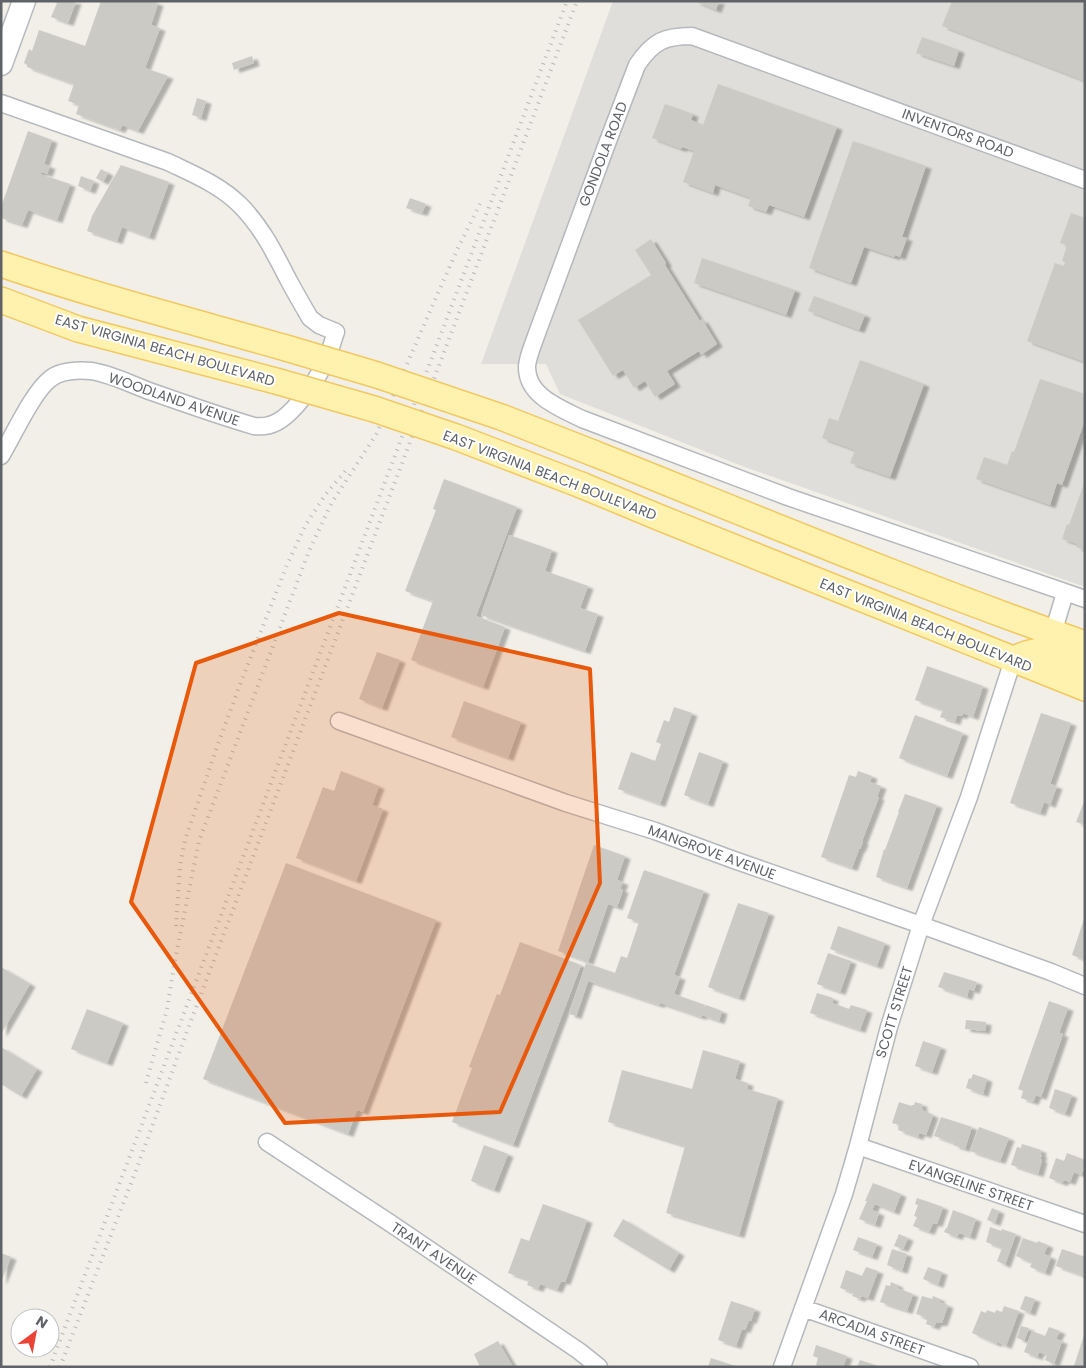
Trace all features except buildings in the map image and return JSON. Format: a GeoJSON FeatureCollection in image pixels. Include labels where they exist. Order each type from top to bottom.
{"type":"FeatureCollection","features":[{"type":"Feature","properties":{"kind":"main road"},"geometry":{"type":"LineString","coordinates":[[1,64],[24,1]]}},
{"type":"Feature","properties":{"kind":"main road"},"geometry":{"type":"LineString","coordinates":[[1,264],[136,306],[377,375],[501,417],[988,610],[1085,644]]}},
{"type":"Feature","properties":{"kind":"main road","name":"EAST VIRGINIA BEACH BOULEVARD"},"geometry":{"type":"LineString","coordinates":[[1,300],[78,329],[374,409],[456,438],[581,484],[663,519],[1085,688]]}},
{"type":"Feature","properties":{"kind":"main road"},"geometry":{"type":"LineString","coordinates":[[988,610],[1008,641],[1013,660],[1025,653],[1047,651],[1085,666]]}},
{"type":"Feature","properties":{"kind":"street","name":"GONDOLA ROAD"},"geometry":{"type":"LineString","coordinates":[[559,408],[541,396],[532,387],[527,364],[604,149],[638,64],[645,54],[654,45],[664,40],[676,36],[692,36],[832,87]]}},
{"type":"Feature","properties":{"kind":"street","name":"INVENTORS ROAD"},"geometry":{"type":"LineString","coordinates":[[832,87],[1085,180]]}},
{"type":"Feature","properties":{"kind":"street","name":"WOODLAND AVENUE"},"geometry":{"type":"LineString","coordinates":[[1,103],[168,162],[217,187],[239,204],[257,224],[310,318],[319,325],[336,332],[327,358],[308,390],[279,421],[271,424],[260,427],[254,426],[203,411],[110,376],[72,371],[50,379],[38,392],[1,456]]}},
{"type":"Feature","properties":{"kind":"street"},"geometry":{"type":"LineString","coordinates":[[552,437],[559,408],[582,419],[788,497],[1085,599]]}},
{"type":"Feature","properties":{"kind":"street"},"geometry":{"type":"LineString","coordinates":[[1053,633],[1065,593]]}},
{"type":"Feature","properties":{"kind":"street","name":"SCOTT STREET"},"geometry":{"type":"LineString","coordinates":[[782,1367],[844,1194],[889,1027],[921,925],[969,797],[1013,660]]}},
{"type":"Feature","properties":{"kind":"street","name":"MANGROVE AVENUE"},"geometry":{"type":"LineString","coordinates":[[339,721],[566,804],[655,831],[921,925],[1085,986]]}},
{"type":"Feature","properties":{"kind":"street","name":"TRANT AVENUE"},"geometry":{"type":"LineString","coordinates":[[268,1142],[579,1351],[599,1367]]}},
{"type":"Feature","properties":{"kind":"street","name":"EVANGELINE STREET"},"geometry":{"type":"LineString","coordinates":[[858,1146],[1085,1224]]}},
{"type":"Feature","properties":{"kind":"street","name":"ARCADIA STREET"},"geometry":{"type":"LineString","coordinates":[[803,1308],[970,1367]]}},
{"type":"Feature","properties":{"kind":"highlighted area"},"geometry":{"type":"Polygon","coordinates":[[[339,613],[590,669],[600,883],[500,1112],[285,1123],[131,902],[196,663],[339,613]]]}},
{"type":"Feature","properties":{"kind":"shaded area"},"geometry":{"type":"Polygon","coordinates":[[[613,1],[1085,1],[1085,587],[742,466],[560,394],[546,364],[481,364],[613,1]]]}},
{"type":"Feature","properties":{"kind":"railway"},"geometry":{"type":"LineString","coordinates":[[50,1367],[567,1]]}},
{"type":"Feature","properties":{"kind":"railway"},"geometry":{"type":"LineString","coordinates":[[60,1367],[577,1]]}},
{"type":"Feature","properties":{"kind":"railway"},"geometry":{"type":"LineString","coordinates":[[146,1083],[167,1009],[199,841],[309,551],[331,504],[377,433],[458,248],[481,202]]}},
{"type":"Feature","properties":{"kind":"railway"},"geometry":{"type":"LineString","coordinates":[[176,926],[180,866],[185,840],[241,682],[287,565],[305,526],[325,495],[348,468]]}}]}
